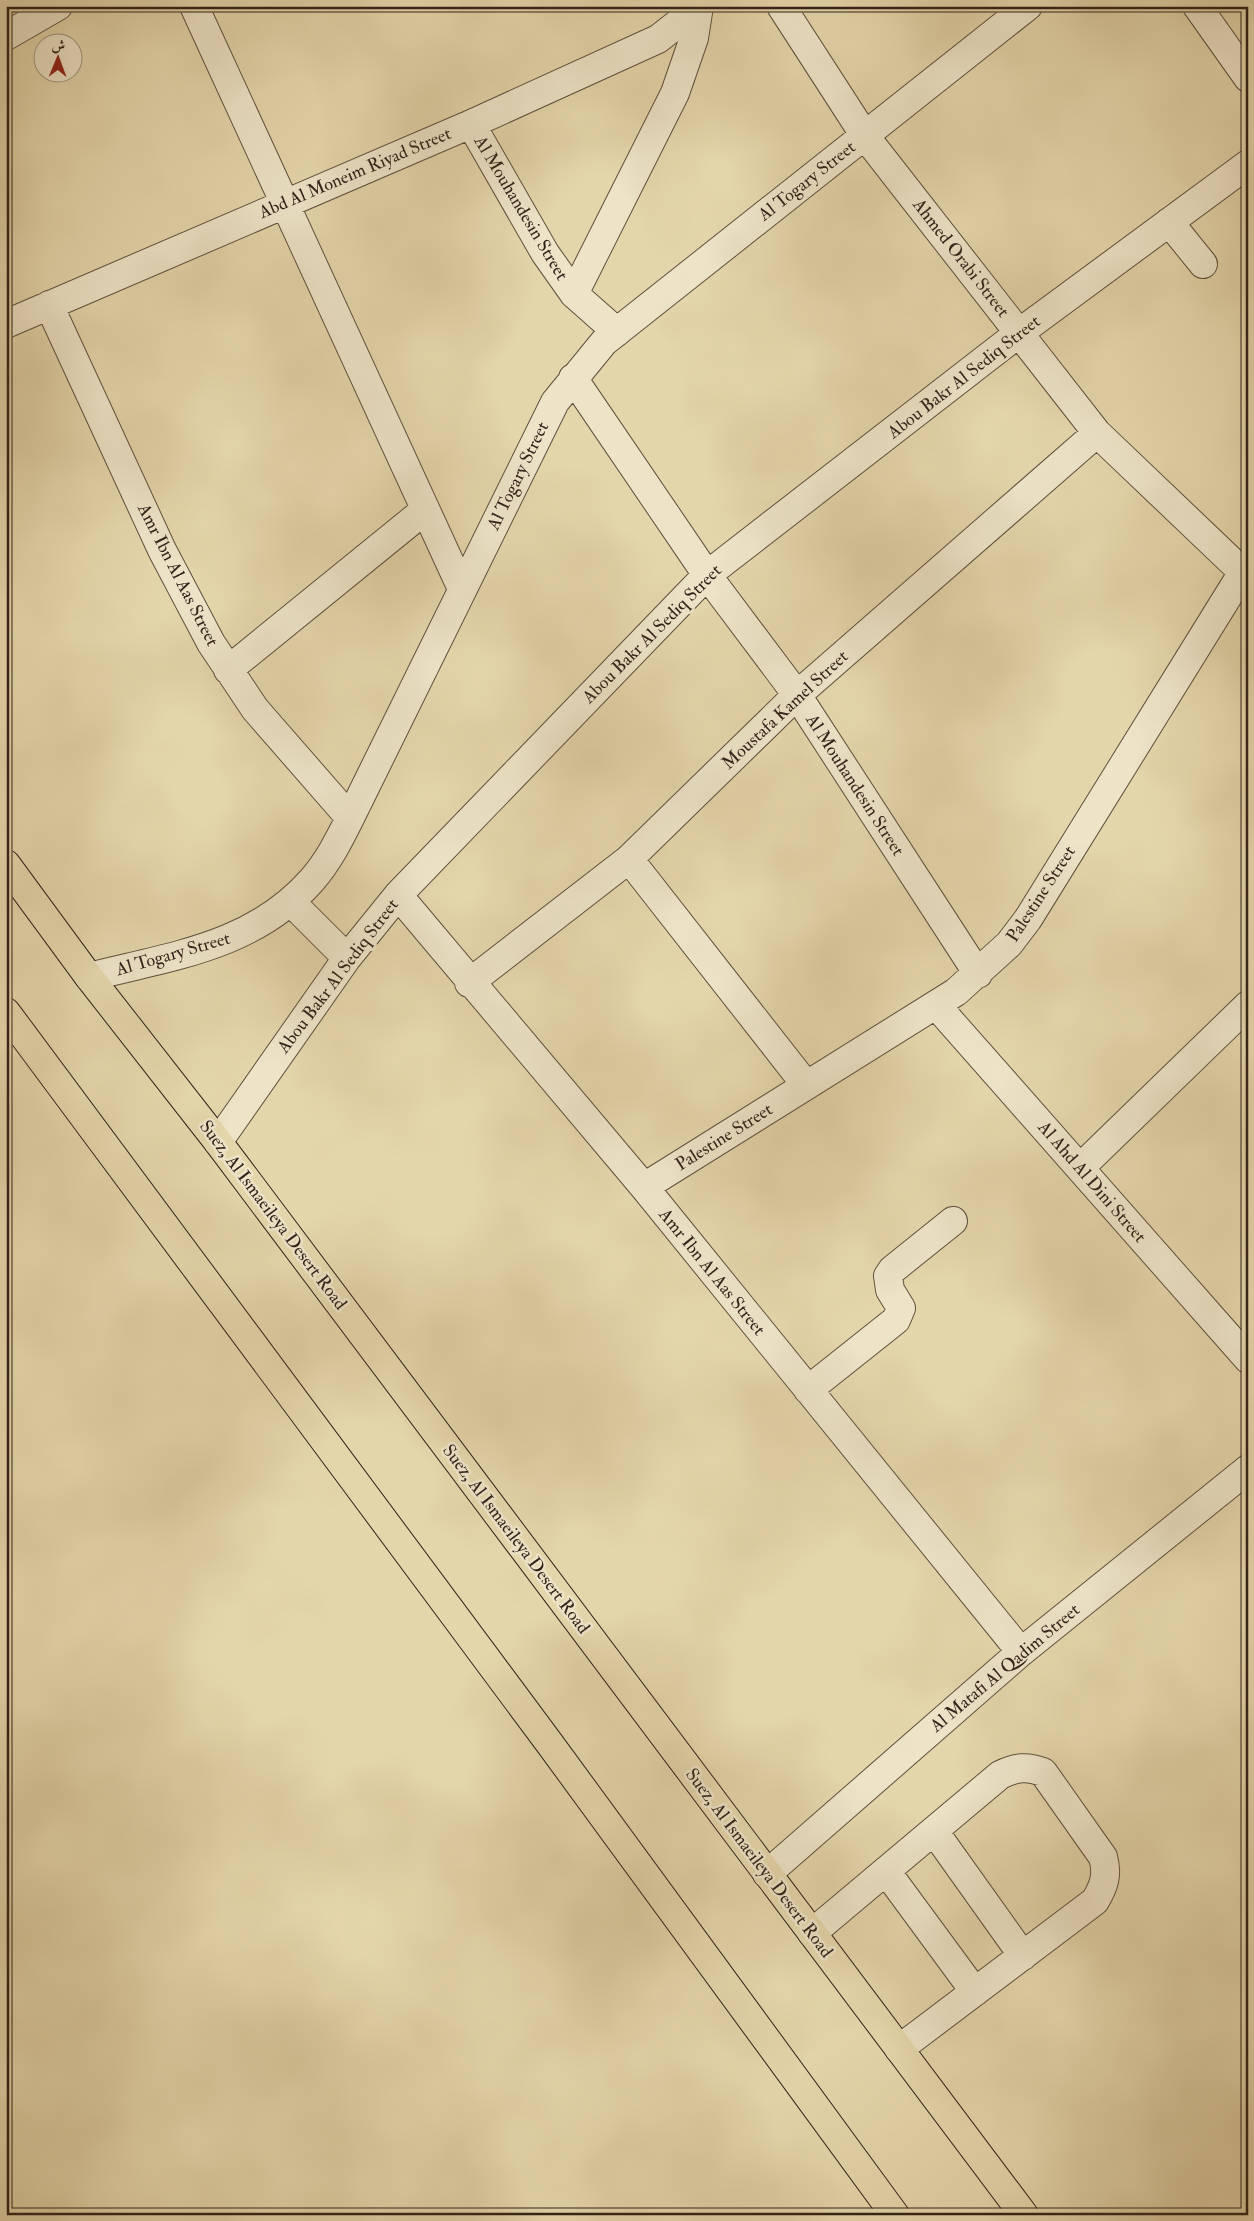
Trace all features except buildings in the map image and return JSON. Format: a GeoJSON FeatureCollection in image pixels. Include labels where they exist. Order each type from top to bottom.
{"type":"FeatureCollection","features":[{"type":"Feature","properties":{"kind":"highway","name":"Suez, Al Ismaeileya Desert Road"},"geometry":{"type":"LineString","coordinates":[[6,864],[89,977],[218,1142],[1024,2215]]}},
{"type":"Feature","properties":{"kind":"highway"},"geometry":{"type":"LineString","coordinates":[[6,1012],[550,1744],[895,2215]]}},
{"type":"Feature","properties":{"kind":"street"},"geometry":{"type":"LineString","coordinates":[[16,23],[58,6]]}},
{"type":"Feature","properties":{"kind":"street"},"geometry":{"type":"LineString","coordinates":[[194,6],[462,589]]}},
{"type":"Feature","properties":{"kind":"street","name":"Abd Al Moneim Riyad Street"},"geometry":{"type":"LineString","coordinates":[[6,324],[471,124],[658,39],[681,21],[694,6]]}},
{"type":"Feature","properties":{"kind":"street"},"geometry":{"type":"LineString","coordinates":[[574,294],[675,93],[694,38],[699,6]]}},
{"type":"Feature","properties":{"kind":"street","name":"Ahmed Orabi Street"},"geometry":{"type":"LineString","coordinates":[[780,6],[864,136],[1097,433],[1245,575]]}},
{"type":"Feature","properties":{"kind":"street","name":"Al Togary Street"},"geometry":{"type":"LineString","coordinates":[[89,977],[215,945],[237,936],[265,921],[290,902],[313,879],[333,852],[555,402],[573,378],[604,342],[1028,6]]}},
{"type":"Feature","properties":{"kind":"street"},"geometry":{"type":"LineString","coordinates":[[1197,6],[1248,78]]}},
{"type":"Feature","properties":{"kind":"street","name":"Al Mouhandesin Street"},"geometry":{"type":"LineString","coordinates":[[471,124],[545,254],[574,294],[617,332]]}},
{"type":"Feature","properties":{"kind":"street","name":"Abou Bakr Al Sediq Street"},"geometry":{"type":"LineString","coordinates":[[218,1142],[347,958],[398,895],[707,575],[1019,333],[1248,164]]}},
{"type":"Feature","properties":{"kind":"street"},"geometry":{"type":"LineString","coordinates":[[1169,222],[1203,264]]}},
{"type":"Feature","properties":{"kind":"street","name":"Amr Ibn Al Aas Street"},"geometry":{"type":"LineString","coordinates":[[49,305],[162,550],[228,670],[255,709],[350,818]]}},
{"type":"Feature","properties":{"kind":"street","name":"Al Mouhandesin Street"},"geometry":{"type":"LineString","coordinates":[[573,378],[707,575],[797,695],[978,974]]}},
{"type":"Feature","properties":{"kind":"street","name":"Moustafa Kamel Street"},"geometry":{"type":"LineString","coordinates":[[470,982],[629,859],[797,695],[1097,433]]}},
{"type":"Feature","properties":{"kind":"street"},"geometry":{"type":"LineString","coordinates":[[228,670],[425,510]]}},
{"type":"Feature","properties":{"kind":"street","name":"Palestine Street"},"geometry":{"type":"LineString","coordinates":[[644,1187],[956,992],[1009,944],[1028,918],[1245,575]]}},
{"type":"Feature","properties":{"kind":"street"},"geometry":{"type":"LineString","coordinates":[[629,859],[806,1085]]}},
{"type":"Feature","properties":{"kind":"street","name":"Amr Ibn Al Aas Street"},"geometry":{"type":"LineString","coordinates":[[398,895],[644,1187],[1021,1652]]}},
{"type":"Feature","properties":{"kind":"street"},"geometry":{"type":"LineString","coordinates":[[290,902],[347,958]]}},
{"type":"Feature","properties":{"kind":"street","name":"Al Ahd Al Dini Street"},"geometry":{"type":"LineString","coordinates":[[936,1005],[1248,1359]]}},
{"type":"Feature","properties":{"kind":"street"},"geometry":{"type":"LineString","coordinates":[[1080,1168],[1248,1005]]}},
{"type":"Feature","properties":{"kind":"street"},"geometry":{"type":"LineString","coordinates":[[808,1390],[896,1320],[901,1308],[890,1290],[888,1276],[892,1270],[954,1221]]}},
{"type":"Feature","properties":{"kind":"street","name":"Al Matafi Al Qadim Street"},"geometry":{"type":"LineString","coordinates":[[767,1874],[1021,1652],[1248,1469]]}},
{"type":"Feature","properties":{"kind":"street"},"geometry":{"type":"LineString","coordinates":[[812,1933],[1000,1775],[1012,1769],[1030,1767],[1043,1772],[1103,1858],[1107,1872],[1103,1889],[1095,1901],[899,2049]]}},
{"type":"Feature","properties":{"kind":"street"},"geometry":{"type":"LineString","coordinates":[[934,1831],[1023,1956]]}},
{"type":"Feature","properties":{"kind":"street"},"geometry":{"type":"LineString","coordinates":[[886,1871],[975,1992]]}}]}
